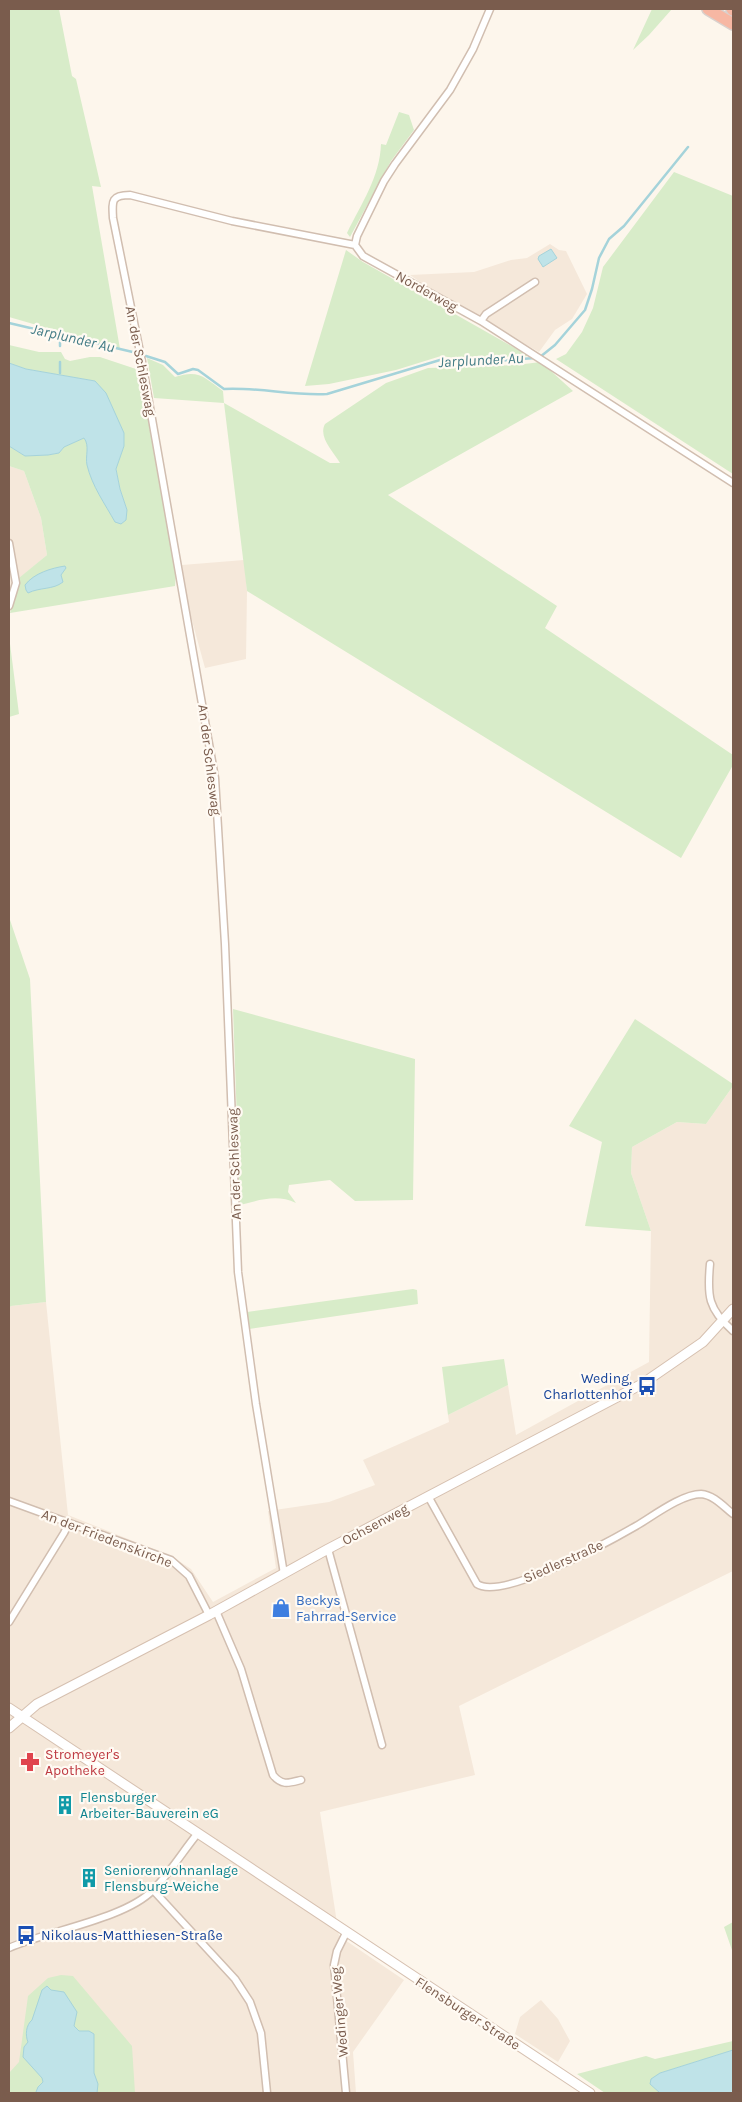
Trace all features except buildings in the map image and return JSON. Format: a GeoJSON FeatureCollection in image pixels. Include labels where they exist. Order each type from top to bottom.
{"type":"FeatureCollection","features":[{"type":"Feature","properties":{"kind":"highway"},"geometry":{"type":"LineString","coordinates":[[708,9],[733,24]]}},
{"type":"Feature","properties":{"kind":"main road","name":"Ochsenweg"},"geometry":{"type":"LineString","coordinates":[[9,1728],[37,1704],[213,1613],[328,1549],[642,1384],[703,1342],[733,1309]]}},
{"type":"Feature","properties":{"kind":"main road","name":"Flensburger Straße"},"geometry":{"type":"LineString","coordinates":[[9,1708],[590,2093]]}},
{"type":"Feature","properties":{"kind":"street"},"geometry":{"type":"LineString","coordinates":[[354,245],[384,181],[450,90],[473,49],[490,9]]}},
{"type":"Feature","properties":{"kind":"street","name":"An der Schleswag"},"geometry":{"type":"LineString","coordinates":[[284,1574],[256,1404],[238,1272],[225,944],[215,778],[158,447],[113,218],[113,202],[120,195],[130,195],[232,221],[354,245]]}},
{"type":"Feature","properties":{"kind":"street","name":"Norderweg"},"geometry":{"type":"LineString","coordinates":[[354,245],[363,256],[482,321],[733,483]]}},
{"type":"Feature","properties":{"kind":"street"},"geometry":{"type":"LineString","coordinates":[[482,321],[486,314],[534,282]]}},
{"type":"Feature","properties":{"kind":"street"},"geometry":{"type":"LineString","coordinates":[[9,543],[16,583],[9,606]]}},
{"type":"Feature","properties":{"kind":"street"},"geometry":{"type":"LineString","coordinates":[[710,1264],[709,1296],[715,1312],[733,1331]]}},
{"type":"Feature","properties":{"kind":"street","name":"Siedlerstraße"},"geometry":{"type":"LineString","coordinates":[[428,1496],[477,1584],[490,1588],[510,1584],[559,1566],[611,1540],[683,1499],[698,1494],[714,1498],[733,1514]]}},
{"type":"Feature","properties":{"kind":"street","name":"An der Friedenskirche"},"geometry":{"type":"LineString","coordinates":[[9,1501],[171,1560],[189,1576],[213,1613],[242,1669],[273,1775],[278,1781],[285,1784],[301,1780]]}},
{"type":"Feature","properties":{"kind":"street"},"geometry":{"type":"LineString","coordinates":[[9,1622],[64,1533],[68,1523]]}},
{"type":"Feature","properties":{"kind":"street"},"geometry":{"type":"LineString","coordinates":[[328,1549],[382,1745]]}},
{"type":"Feature","properties":{"kind":"street"},"geometry":{"type":"LineString","coordinates":[[9,1948],[112,1913],[142,1899],[153,1890],[198,1832]]}},
{"type":"Feature","properties":{"kind":"street"},"geometry":{"type":"LineString","coordinates":[[153,1890],[235,1979],[250,2002],[261,2034],[267,2093]]}},
{"type":"Feature","properties":{"kind":"street","name":"Wedinger Weg"},"geometry":{"type":"LineString","coordinates":[[346,1933],[337,1951],[334,1965],[346,2093]]}},
{"type":"Feature","properties":{"kind":"shaded area"},"geometry":{"type":"Polygon","coordinates":[[[550,244],[559,250],[566,251],[587,294],[572,319],[555,330],[539,352],[445,299],[410,275],[474,272],[511,260],[527,258],[550,244]]]}},
{"type":"Feature","properties":{"kind":"shaded area"},"geometry":{"type":"Polygon","coordinates":[[[9,466],[24,471],[41,518],[47,555],[20,578],[9,615],[9,466]]]}},
{"type":"Feature","properties":{"kind":"shaded area"},"geometry":{"type":"Polygon","coordinates":[[[244,560],[247,591],[246,659],[205,668],[187,602],[182,565],[244,560]]]}},
{"type":"Feature","properties":{"kind":"shaded area"},"geometry":{"type":"Polygon","coordinates":[[[733,1086],[733,1571],[459,1706],[475,1775],[320,1812],[339,1936],[404,1980],[353,2052],[356,2093],[9,2093],[9,1308],[11,1306],[46,1302],[68,1515],[173,1557],[191,1569],[213,1602],[276,1568],[268,1511],[329,1502],[375,1485],[363,1460],[449,1422],[448,1415],[508,1385],[516,1435],[649,1362],[651,1231],[631,1173],[632,1147],[677,1122],[706,1124],[733,1086]]]}},
{"type":"Feature","properties":{"kind":"shaded area"},"geometry":{"type":"Polygon","coordinates":[[[541,2000],[558,2019],[570,2041],[558,2062],[515,2034],[520,2017],[541,2000]]]}},
{"type":"Feature","properties":{"kind":"green space"},"geometry":{"type":"Polygon","coordinates":[[[9,9],[59,9],[72,76],[76,79],[101,187],[92,186],[120,349],[9,317],[9,9]]]}},
{"type":"Feature","properties":{"kind":"green space"},"geometry":{"type":"Polygon","coordinates":[[[652,9],[672,9],[633,50],[652,9]]]}},
{"type":"Feature","properties":{"kind":"green space"},"geometry":{"type":"Polygon","coordinates":[[[399,112],[409,115],[414,130],[391,161],[350,237],[347,233],[373,179],[380,156],[381,144],[386,145],[399,112]]]}},
{"type":"Feature","properties":{"kind":"green space"},"geometry":{"type":"Polygon","coordinates":[[[674,172],[733,196],[733,474],[556,359],[566,354],[582,332],[593,308],[603,267],[674,172]]]}},
{"type":"Feature","properties":{"kind":"green space"},"geometry":{"type":"Polygon","coordinates":[[[346,250],[363,262],[529,356],[461,359],[441,356],[396,370],[329,384],[305,386],[346,250]]]}},
{"type":"Feature","properties":{"kind":"green space"},"geometry":{"type":"Polygon","coordinates":[[[9,345],[39,352],[61,352],[65,359],[70,361],[100,357],[139,370],[176,574],[175,586],[10,613],[19,578],[47,555],[41,518],[24,471],[9,466],[9,446],[25,456],[48,455],[59,453],[64,447],[84,438],[87,442],[87,464],[127,510],[116,468],[124,446],[95,381],[26,369],[9,363],[9,345]]]}},
{"type":"Feature","properties":{"kind":"green space"},"geometry":{"type":"Polygon","coordinates":[[[147,358],[163,365],[175,377],[190,374],[201,376],[223,391],[224,403],[154,398],[147,358]]]}},
{"type":"Feature","properties":{"kind":"green space"},"geometry":{"type":"Polygon","coordinates":[[[541,362],[573,391],[388,495],[557,606],[545,628],[733,755],[733,765],[681,858],[247,591],[224,403],[330,463],[340,463],[330,449],[323,434],[325,424],[386,383],[428,368],[516,365],[541,362]]]}},
{"type":"Feature","properties":{"kind":"green space"},"geometry":{"type":"Polygon","coordinates":[[[9,636],[19,714],[9,717],[9,636]]]}},
{"type":"Feature","properties":{"kind":"green space"},"geometry":{"type":"Polygon","coordinates":[[[9,917],[30,979],[46,1302],[11,1306],[9,1308],[9,917]]]}},
{"type":"Feature","properties":{"kind":"green space"},"geometry":{"type":"Polygon","coordinates":[[[233,1009],[415,1059],[413,1200],[355,1201],[330,1180],[289,1185],[288,1192],[296,1203],[275,1198],[240,1205],[233,1009]]]}},
{"type":"Feature","properties":{"kind":"green space"},"geometry":{"type":"Polygon","coordinates":[[[635,1019],[733,1084],[733,1086],[706,1124],[677,1122],[632,1147],[631,1173],[651,1231],[585,1226],[602,1142],[569,1126],[635,1019]]]}},
{"type":"Feature","properties":{"kind":"green space"},"geometry":{"type":"Polygon","coordinates":[[[413,1289],[417,1290],[418,1304],[249,1329],[247,1312],[413,1289]]]}},
{"type":"Feature","properties":{"kind":"green space"},"geometry":{"type":"Polygon","coordinates":[[[504,1359],[508,1385],[448,1415],[442,1367],[504,1359]]]}},
{"type":"Feature","properties":{"kind":"green space"},"geometry":{"type":"Polygon","coordinates":[[[733,1922],[733,1953],[724,1927],[733,1922]]]}},
{"type":"Feature","properties":{"kind":"green space"},"geometry":{"type":"Polygon","coordinates":[[[61,1975],[73,1976],[132,2046],[135,2093],[9,2093],[9,2073],[19,2062],[28,1996],[48,1978],[61,1975]]]}},
{"type":"Feature","properties":{"kind":"green space"},"geometry":{"type":"Polygon","coordinates":[[[733,2041],[733,2050],[660,2073],[650,2084],[660,2093],[605,2093],[577,2074],[646,2056],[655,2059],[733,2041]]]}},
{"type":"Feature","properties":{"kind":"water"},"geometry":{"type":"Polygon","coordinates":[[[551,249],[557,258],[543,267],[538,259],[539,256],[551,249]]]}},
{"type":"Feature","properties":{"kind":"water"},"geometry":{"type":"Polygon","coordinates":[[[9,363],[26,369],[95,381],[106,393],[124,433],[124,446],[116,469],[127,510],[126,520],[121,524],[115,522],[92,480],[87,465],[87,444],[84,438],[64,447],[59,453],[48,455],[25,456],[9,446],[9,363]]]}},
{"type":"Feature","properties":{"kind":"water"},"geometry":{"type":"Polygon","coordinates":[[[65,566],[66,568],[61,575],[63,582],[59,585],[28,593],[25,585],[33,577],[65,566]]]}},
{"type":"Feature","properties":{"kind":"water"},"geometry":{"type":"Polygon","coordinates":[[[47,1986],[51,1990],[64,1992],[77,2012],[74,2026],[79,2031],[89,2031],[94,2034],[94,2073],[98,2084],[97,2093],[36,2093],[38,2087],[43,2082],[42,2078],[23,2057],[24,2047],[28,2042],[27,2027],[32,2020],[42,1990],[47,1986]]]}},
{"type":"Feature","properties":{"kind":"water"},"geometry":{"type":"Polygon","coordinates":[[[733,2050],[733,2093],[660,2093],[650,2084],[651,2079],[660,2073],[733,2050]]]}},
{"type":"Feature","properties":{"kind":"waterway","name":"Jarplunder Au"},"geometry":{"type":"LineString","coordinates":[[540,357],[555,345],[585,310],[599,258],[609,239],[624,226],[688,147]]}},
{"type":"Feature","properties":{"kind":"waterway","name":"Jarplunder Au"},"geometry":{"type":"LineString","coordinates":[[9,323],[137,353]]}},
{"type":"Feature","properties":{"kind":"waterway"},"geometry":{"type":"LineString","coordinates":[[60,336],[60,346]]}},
{"type":"Feature","properties":{"kind":"waterway","name":"Jarplunder Au"},"geometry":{"type":"LineString","coordinates":[[146,356],[165,362],[178,374],[193,369],[198,370],[224,389],[314,394],[327,394],[440,360],[457,364],[535,358]]}},
{"type":"Feature","properties":{"kind":"waterway"},"geometry":{"type":"LineString","coordinates":[[60,362],[60,373]]}},
{"type":"Feature","properties":{"kind":"place","name":"Weding, Charlottenhof"},"geometry":{"type":"Point","coordinates":[647,1386]}},
{"type":"Feature","properties":{"kind":"place","name":"Beckys Fahrrad-Service"},"geometry":{"type":"Point","coordinates":[281,1608]}},
{"type":"Feature","properties":{"kind":"place","name":"Stromeyer's Apotheke"},"geometry":{"type":"Point","coordinates":[30,1762]}},
{"type":"Feature","properties":{"kind":"place","name":"Flensburger Arbeiter-Bauverein eG"},"geometry":{"type":"Point","coordinates":[65,1805]}},
{"type":"Feature","properties":{"kind":"place","name":"Seniorenwohnanlage Flensburg-Weiche"},"geometry":{"type":"Point","coordinates":[89,1878]}},
{"type":"Feature","properties":{"kind":"place","name":"Nikolaus-Matthiesen-Straße"},"geometry":{"type":"Point","coordinates":[26,1935]}}]}
